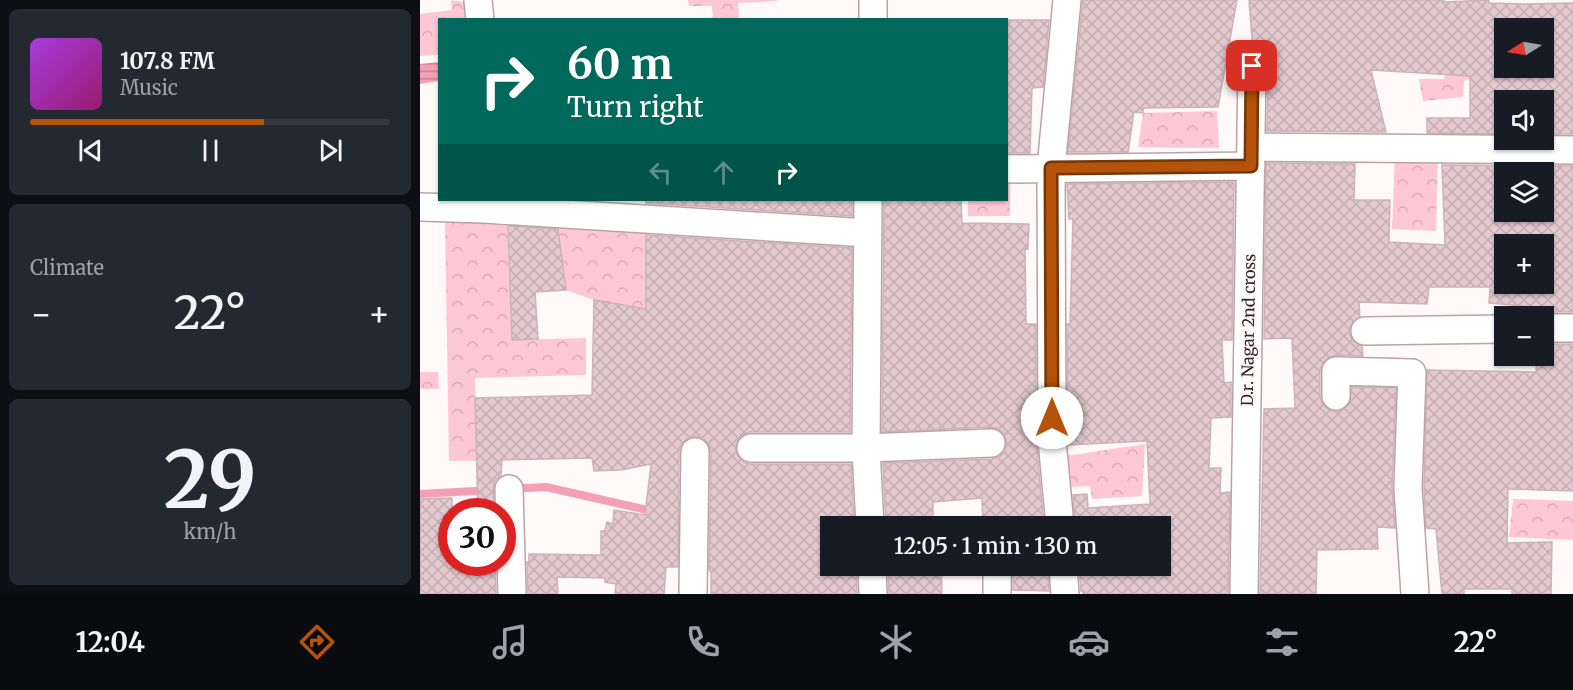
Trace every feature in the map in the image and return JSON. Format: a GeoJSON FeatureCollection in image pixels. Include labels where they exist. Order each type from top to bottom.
{"type":"FeatureCollection","features":[{"type":"Feature","properties":{"kind":"street"},"geometry":{"type":"LineString","coordinates":[[478,0],[480,18]]}},
{"type":"Feature","properties":{"kind":"street"},"geometry":{"type":"LineString","coordinates":[[873,0],[873,18]]}},
{"type":"Feature","properties":{"kind":"street"},"geometry":{"type":"LineString","coordinates":[[1059,516],[1052,440],[1051,168],[1067,0]]}},
{"type":"Feature","properties":{"kind":"street","name":"D.r. Nagar 2nd cross"},"geometry":{"type":"LineString","coordinates":[[1244,594],[1252,66]]}},
{"type":"Feature","properties":{"kind":"street"},"geometry":{"type":"LineString","coordinates":[[1008,169],[1251,157],[1573,150]]}},
{"type":"Feature","properties":{"kind":"street"},"geometry":{"type":"LineString","coordinates":[[868,201],[866,448],[869,516]]}},
{"type":"Feature","properties":{"kind":"street"},"geometry":{"type":"LineString","coordinates":[[420,207],[484,204],[868,232]]}},
{"type":"Feature","properties":{"kind":"street"},"geometry":{"type":"LineString","coordinates":[[1554,328],[1573,328]]}},
{"type":"Feature","properties":{"kind":"street"},"geometry":{"type":"LineString","coordinates":[[1365,330],[1494,329]]}},
{"type":"Feature","properties":{"kind":"street"},"geometry":{"type":"LineString","coordinates":[[1336,396],[1336,371],[1412,373],[1408,488],[1415,594]]}},
{"type":"Feature","properties":{"kind":"street"},"geometry":{"type":"LineString","coordinates":[[751,448],[866,448],[991,443]]}},
{"type":"Feature","properties":{"kind":"street"},"geometry":{"type":"LineString","coordinates":[[693,594],[694,452]]}},
{"type":"Feature","properties":{"kind":"street"},"geometry":{"type":"LineString","coordinates":[[508,489],[512,594]]}},
{"type":"Feature","properties":{"kind":"street"},"geometry":{"type":"LineString","coordinates":[[872,576],[873,594]]}},
{"type":"Feature","properties":{"kind":"street"},"geometry":{"type":"LineString","coordinates":[[997,576],[997,594]]}},
{"type":"Feature","properties":{"kind":"street"},"geometry":{"type":"LineString","coordinates":[[1064,576],[1065,594]]}},
{"type":"Feature","properties":{"kind":"green space"},"geometry":{"type":"Polygon","coordinates":[[[451,0],[474,4],[475,18],[438,18],[438,55],[420,56],[420,14],[452,10],[451,0]]]}},
{"type":"Feature","properties":{"kind":"green space"},"geometry":{"type":"Polygon","coordinates":[[[688,0],[777,0],[738,3],[739,18],[713,18],[712,6],[689,6],[688,0]]]}},
{"type":"Feature","properties":{"kind":"green space"},"geometry":{"type":"Polygon","coordinates":[[[1447,67],[1477,77],[1464,81],[1463,97],[1423,101],[1419,79],[1444,79],[1447,67]]]}},
{"type":"Feature","properties":{"kind":"green space"},"geometry":{"type":"Polygon","coordinates":[[[1217,111],[1219,148],[1138,147],[1143,113],[1217,111]]]}},
{"type":"Feature","properties":{"kind":"green space"},"geometry":{"type":"Polygon","coordinates":[[[1395,154],[1438,155],[1436,231],[1392,229],[1395,154]]]}},
{"type":"Feature","properties":{"kind":"green space"},"geometry":{"type":"Polygon","coordinates":[[[1008,184],[1010,184],[1010,216],[968,216],[968,201],[1008,201],[1008,184]]]}},
{"type":"Feature","properties":{"kind":"green space"},"geometry":{"type":"Polygon","coordinates":[[[445,220],[508,226],[512,340],[586,338],[586,375],[475,378],[477,461],[449,461],[445,220]]]}},
{"type":"Feature","properties":{"kind":"green space"},"geometry":{"type":"Polygon","coordinates":[[[558,228],[646,230],[646,309],[594,300],[566,290],[558,228]]]}},
{"type":"Feature","properties":{"kind":"green space"},"geometry":{"type":"Polygon","coordinates":[[[420,372],[438,372],[439,389],[420,389],[420,372]]]}},
{"type":"Feature","properties":{"kind":"green space"},"geometry":{"type":"Polygon","coordinates":[[[1145,444],[1142,496],[1092,499],[1090,486],[1066,487],[1066,456],[1145,444]]]}},
{"type":"Feature","properties":{"kind":"green space"},"geometry":{"type":"Polygon","coordinates":[[[1513,499],[1573,501],[1573,540],[1509,537],[1513,499]]]}},
{"type":"Feature","properties":{"kind":"shaded area"},"geometry":{"type":"Polygon","coordinates":[[[438,62],[438,81],[420,84],[420,64],[438,62]]]}},
{"type":"Feature","properties":{"kind":"building"},"geometry":{"type":"Polygon","coordinates":[[[1083,0],[1237,0],[1218,107],[1143,108],[1143,113],[1134,112],[1128,152],[1068,152],[1083,0]]]}},
{"type":"Feature","properties":{"kind":"building"},"geometry":{"type":"Polygon","coordinates":[[[1249,0],[1444,0],[1444,2],[1489,0],[1489,3],[1573,3],[1573,134],[1554,134],[1554,90],[1494,90],[1494,134],[1427,133],[1427,118],[1470,118],[1470,76],[1371,70],[1386,132],[1267,131],[1268,67],[1261,54],[1253,51],[1249,0]]]}},
{"type":"Feature","properties":{"kind":"building"},"geometry":{"type":"Polygon","coordinates":[[[1008,20],[1049,20],[1043,87],[1032,88],[1030,153],[1008,153],[1008,20]]]}},
{"type":"Feature","properties":{"kind":"building"},"geometry":{"type":"Polygon","coordinates":[[[1266,163],[1355,164],[1354,200],[1390,200],[1389,242],[1445,245],[1442,165],[1494,165],[1494,222],[1554,222],[1554,166],[1573,166],[1573,312],[1554,312],[1554,306],[1489,303],[1490,287],[1429,287],[1427,304],[1359,302],[1360,317],[1352,323],[1349,332],[1352,340],[1362,346],[1363,356],[1336,355],[1328,358],[1320,370],[1320,397],[1328,409],[1337,412],[1349,404],[1352,387],[1396,388],[1392,487],[1395,528],[1377,527],[1378,549],[1317,550],[1316,594],[1260,594],[1264,409],[1295,408],[1292,338],[1264,339],[1266,163]]]}},
{"type":"Feature","properties":{"kind":"building"},"geometry":{"type":"Polygon","coordinates":[[[1234,182],[1232,340],[1222,340],[1224,383],[1231,382],[1231,417],[1211,418],[1209,468],[1221,468],[1220,493],[1230,492],[1228,594],[1083,594],[1081,591],[1080,576],[1171,576],[1171,516],[1074,516],[1073,495],[1087,494],[1088,508],[1150,504],[1147,441],[1068,445],[1067,324],[1070,324],[1073,219],[1069,219],[1067,184],[1234,182]]]}},
{"type":"Feature","properties":{"kind":"building"},"geometry":{"type":"Polygon","coordinates":[[[646,201],[852,201],[852,216],[646,203],[646,201]]]}},
{"type":"Feature","properties":{"kind":"building"},"geometry":{"type":"Polygon","coordinates":[[[884,201],[961,201],[962,223],[1029,224],[1028,249],[1025,248],[1026,324],[1036,324],[1036,440],[1043,516],[983,516],[982,498],[933,502],[933,516],[886,516],[883,463],[992,459],[1005,451],[1007,443],[1004,434],[990,427],[882,432],[884,201]]]}},
{"type":"Feature","properties":{"kind":"building"},"geometry":{"type":"Polygon","coordinates":[[[508,226],[558,229],[566,290],[535,292],[538,339],[512,340],[508,226]]]}},
{"type":"Feature","properties":{"kind":"building"},"geometry":{"type":"Polygon","coordinates":[[[646,235],[852,248],[850,432],[750,432],[738,440],[735,449],[744,462],[750,464],[851,464],[854,516],[820,516],[820,576],[856,576],[857,594],[711,594],[709,569],[711,452],[703,438],[696,436],[681,444],[679,451],[678,567],[666,567],[664,594],[615,594],[616,584],[605,582],[605,578],[557,577],[558,594],[528,594],[529,554],[601,555],[601,531],[605,531],[607,522],[613,524],[614,510],[645,515],[651,464],[621,470],[594,471],[592,458],[502,460],[501,475],[495,481],[493,489],[493,498],[478,498],[475,398],[592,395],[594,300],[646,309],[646,235]]]}},
{"type":"Feature","properties":{"kind":"building"},"geometry":{"type":"Polygon","coordinates":[[[1554,344],[1573,344],[1573,491],[1508,489],[1507,543],[1552,542],[1551,594],[1512,594],[1512,589],[1464,589],[1464,594],[1442,594],[1436,529],[1426,528],[1424,488],[1427,370],[1536,372],[1536,366],[1554,366],[1554,344]]]}},
{"type":"Feature","properties":{"kind":"building"},"geometry":{"type":"Polygon","coordinates":[[[438,498],[438,576],[495,576],[496,594],[420,594],[420,499],[438,498]]]}},
{"type":"Feature","properties":{"kind":"building"},"geometry":{"type":"Polygon","coordinates":[[[888,576],[941,576],[942,594],[889,594],[888,576]]]}},
{"type":"Feature","properties":{"kind":"building"},"geometry":{"type":"Polygon","coordinates":[[[1013,576],[1048,576],[1049,591],[1013,590],[1013,576]]]}},
{"type":"Feature","properties":{"kind":"waterway"},"geometry":{"type":"LineString","coordinates":[[420,494],[546,487],[656,512]]}},
{"type":"Feature","properties":{"kind":"route"},"geometry":{"type":"LineString","coordinates":[[1052,418],[1051,168],[1251,166],[1252,66]]}}]}
